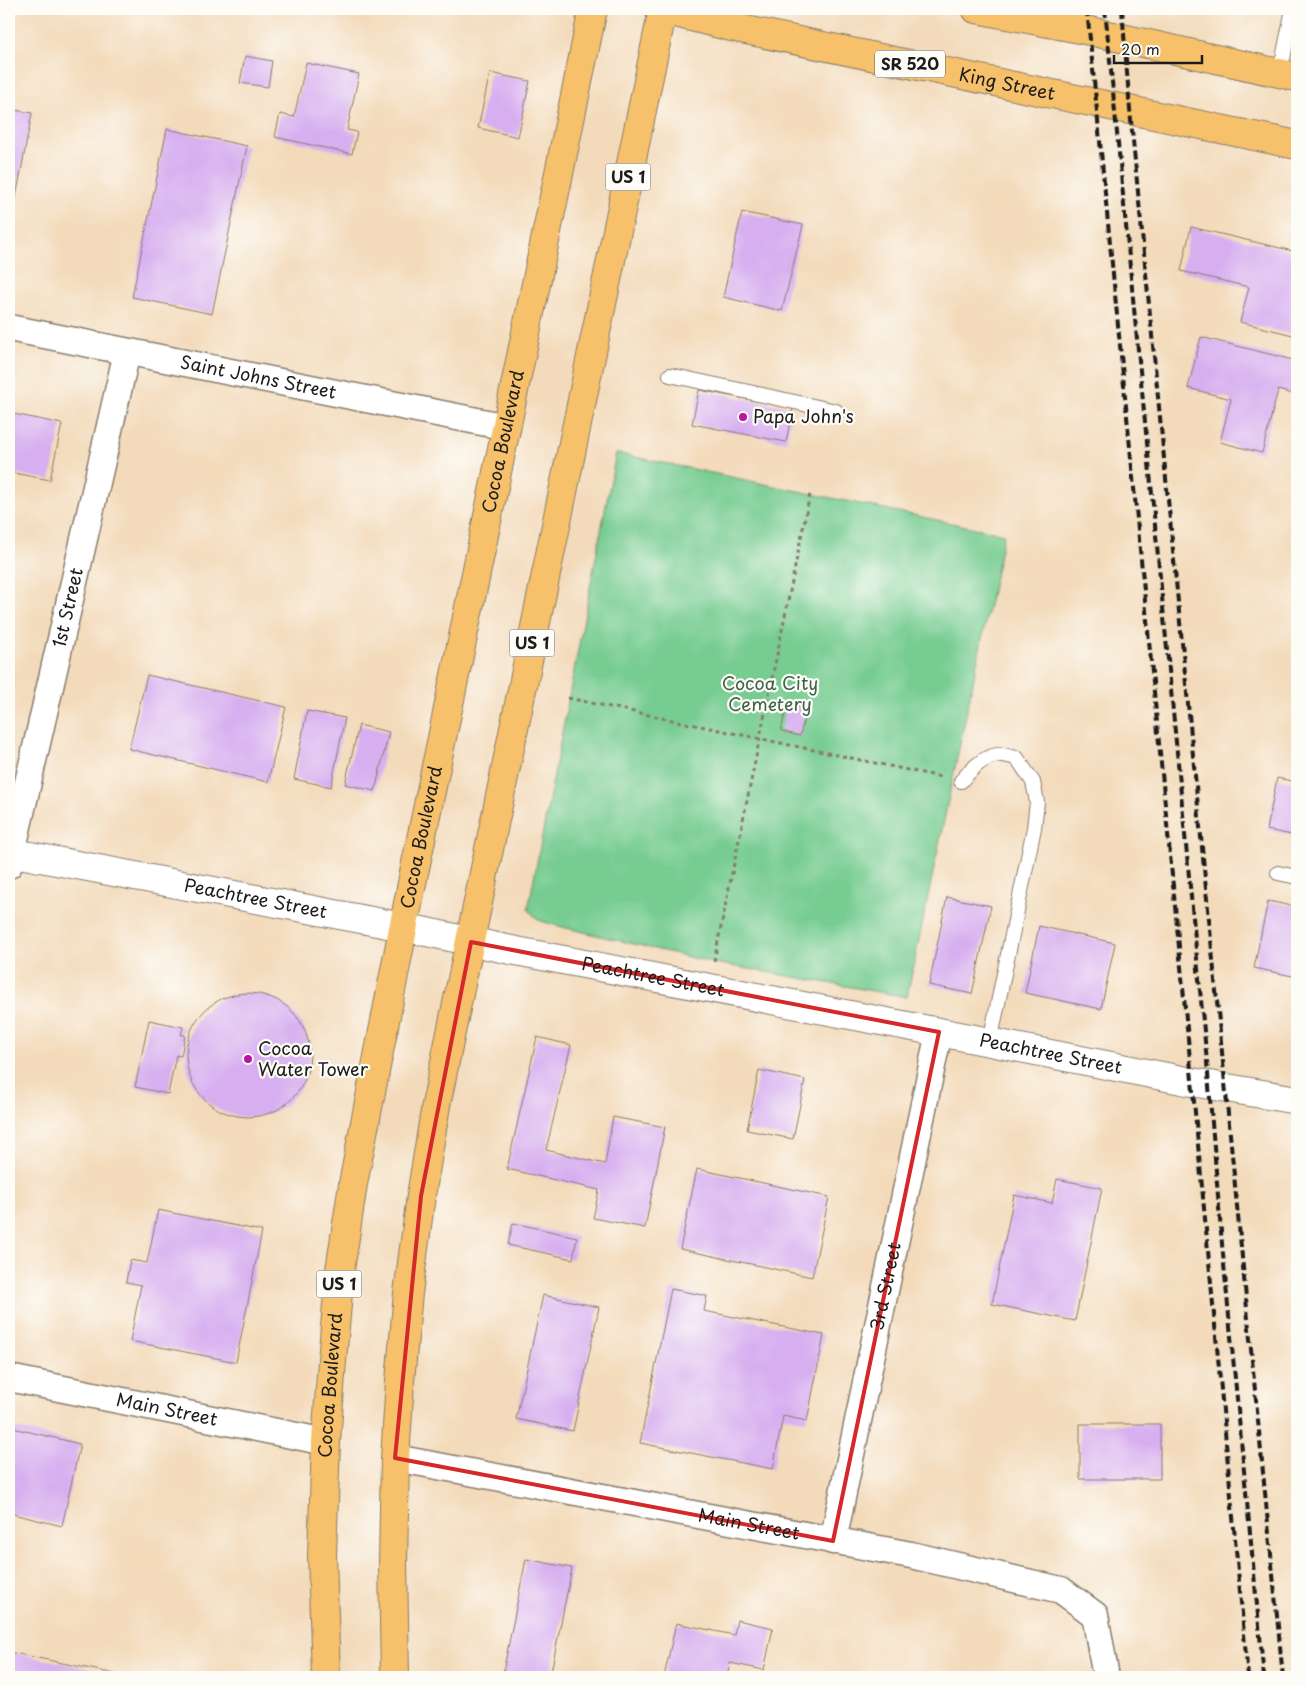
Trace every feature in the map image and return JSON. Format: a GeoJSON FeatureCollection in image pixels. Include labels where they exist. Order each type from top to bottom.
{"type":"FeatureCollection","features":[{"type":"Feature","properties":{"kind":"main road","name":"Cocoa Boulevard"},"geometry":{"type":"LineString","coordinates":[[326,1677],[322,1556],[326,1442],[336,1315],[350,1203],[368,1100],[403,927],[593,9]]}},
{"type":"Feature","properties":{"kind":"main road","name":"King Street"},"geometry":{"type":"LineString","coordinates":[[662,9],[727,26],[1297,145]]}},
{"type":"Feature","properties":{"kind":"main road","name":"US 1"},"geometry":{"type":"LineString","coordinates":[[395,1677],[393,1563],[395,1458],[408,1302],[421,1196],[436,1105],[662,9]]}},
{"type":"Feature","properties":{"kind":"main road"},"geometry":{"type":"LineString","coordinates":[[976,9],[1090,31],[1288,75]]}},
{"type":"Feature","properties":{"kind":"street","name":"Saint Johns Street"},"geometry":{"type":"LineString","coordinates":[[9,328],[507,427]]}},
{"type":"Feature","properties":{"kind":"street","name":"1st Street"},"geometry":{"type":"LineString","coordinates":[[10,857],[127,352]]}},
{"type":"Feature","properties":{"kind":"street","name":"Peachtree Street"},"geometry":{"type":"LineString","coordinates":[[10,857],[403,927],[471,942],[1192,1082],[1297,1100]]}},
{"type":"Feature","properties":{"kind":"street","name":"3rd Street"},"geometry":{"type":"LineString","coordinates":[[833,1540],[939,1032]]}},
{"type":"Feature","properties":{"kind":"street","name":"Main Street"},"geometry":{"type":"LineString","coordinates":[[9,1378],[326,1442]]}},
{"type":"Feature","properties":{"kind":"street","name":"Main Street"},"geometry":{"type":"LineString","coordinates":[[395,1458],[911,1555],[1061,1590],[1094,1615],[1106,1677]]}},
{"type":"Feature","properties":{"kind":"lane"},"geometry":{"type":"LineString","coordinates":[[1288,75],[1293,9]]}},
{"type":"Feature","properties":{"kind":"lane"},"geometry":{"type":"LineString","coordinates":[[670,375],[836,412]]}},
{"type":"Feature","properties":{"kind":"lane"},"geometry":{"type":"LineString","coordinates":[[961,781],[971,769],[982,761],[998,755],[1017,758],[1033,782],[1037,802],[1034,828],[990,1042]]}},
{"type":"Feature","properties":{"kind":"lane"},"geometry":{"type":"LineString","coordinates":[[1278,873],[1297,877]]}},
{"type":"Feature","properties":{"kind":"path"},"geometry":{"type":"LineString","coordinates":[[709,988],[810,494]]}},
{"type":"Feature","properties":{"kind":"path"},"geometry":{"type":"LineString","coordinates":[[568,698],[961,781]]}},
{"type":"Feature","properties":{"kind":"highlighted area"},"geometry":{"type":"Polygon","coordinates":[[[471,942],[939,1032],[833,1541],[395,1458],[421,1196],[471,942]]]}},
{"type":"Feature","properties":{"kind":"green space","name":"Cocoa City Cemetery"},"geometry":{"type":"Polygon","coordinates":[[[616,453],[1004,534],[907,997],[714,963],[558,926],[538,920],[528,909],[616,453]]]}},
{"type":"Feature","properties":{"kind":"building"},"geometry":{"type":"Polygon","coordinates":[[[245,56],[272,61],[268,87],[240,83],[245,56]]]}},
{"type":"Feature","properties":{"kind":"building"},"geometry":{"type":"Polygon","coordinates":[[[306,63],[359,74],[347,130],[357,132],[352,154],[275,137],[280,114],[294,117],[306,63]]]}},
{"type":"Feature","properties":{"kind":"building"},"geometry":{"type":"Polygon","coordinates":[[[490,73],[530,81],[518,137],[478,128],[490,73]]]}},
{"type":"Feature","properties":{"kind":"building"},"geometry":{"type":"Polygon","coordinates":[[[9,109],[32,113],[10,229],[9,229],[9,109]]]}},
{"type":"Feature","properties":{"kind":"building"},"geometry":{"type":"Polygon","coordinates":[[[167,129],[247,146],[212,314],[132,297],[167,129]]]}},
{"type":"Feature","properties":{"kind":"building"},"geometry":{"type":"Polygon","coordinates":[[[742,212],[803,225],[782,311],[723,297],[742,212]]]}},
{"type":"Feature","properties":{"kind":"building"},"geometry":{"type":"Polygon","coordinates":[[[1191,227],[1297,252],[1297,336],[1240,322],[1249,287],[1181,271],[1191,227]]]}},
{"type":"Feature","properties":{"kind":"building"},"geometry":{"type":"Polygon","coordinates":[[[1201,337],[1297,361],[1297,395],[1278,390],[1262,453],[1220,442],[1231,399],[1188,388],[1201,337]]]}},
{"type":"Feature","properties":{"kind":"building"},"geometry":{"type":"Polygon","coordinates":[[[699,390],[793,408],[786,442],[692,424],[699,390]]]}},
{"type":"Feature","properties":{"kind":"building"},"geometry":{"type":"Polygon","coordinates":[[[9,413],[62,424],[50,480],[9,472],[9,413]]]}},
{"type":"Feature","properties":{"kind":"building"},"geometry":{"type":"Polygon","coordinates":[[[147,675],[286,707],[268,782],[129,749],[147,675]]]}},
{"type":"Feature","properties":{"kind":"building"},"geometry":{"type":"Polygon","coordinates":[[[787,704],[806,709],[800,736],[781,731],[787,704]]]}},
{"type":"Feature","properties":{"kind":"building"},"geometry":{"type":"Polygon","coordinates":[[[307,711],[345,718],[331,787],[294,779],[307,711]]]}},
{"type":"Feature","properties":{"kind":"building"},"geometry":{"type":"Polygon","coordinates":[[[359,725],[389,732],[375,791],[345,784],[359,725]]]}},
{"type":"Feature","properties":{"kind":"building"},"geometry":{"type":"Polygon","coordinates":[[[1277,778],[1297,782],[1297,836],[1267,830],[1277,778]]]}},
{"type":"Feature","properties":{"kind":"building"},"geometry":{"type":"Polygon","coordinates":[[[947,897],[991,906],[972,994],[929,985],[947,897]]]}},
{"type":"Feature","properties":{"kind":"building"},"geometry":{"type":"Polygon","coordinates":[[[1268,901],[1297,907],[1297,977],[1254,968],[1268,901]]]}},
{"type":"Feature","properties":{"kind":"building"},"geometry":{"type":"Polygon","coordinates":[[[1039,926],[1115,943],[1101,1009],[1025,993],[1039,926]]]}},
{"type":"Feature","properties":{"kind":"building","name":"Cocoa Water Tower"},"geometry":{"type":"Polygon","coordinates":[[[248,993],[272,997],[292,1011],[306,1031],[310,1055],[306,1079],[292,1099],[272,1113],[248,1117],[224,1113],[204,1099],[190,1079],[186,1055],[190,1031],[204,1011],[224,997],[248,993]]]}},
{"type":"Feature","properties":{"kind":"building"},"geometry":{"type":"Polygon","coordinates":[[[149,1020],[183,1027],[181,1035],[185,1035],[181,1056],[176,1055],[168,1094],[135,1087],[149,1020]]]}},
{"type":"Feature","properties":{"kind":"building"},"geometry":{"type":"Polygon","coordinates":[[[537,1037],[571,1045],[546,1150],[605,1164],[613,1117],[665,1127],[645,1228],[593,1218],[599,1190],[507,1169],[537,1037]]]}},
{"type":"Feature","properties":{"kind":"building"},"geometry":{"type":"Polygon","coordinates":[[[759,1070],[805,1080],[793,1139],[747,1130],[759,1070]]]}},
{"type":"Feature","properties":{"kind":"building"},"geometry":{"type":"Polygon","coordinates":[[[697,1169],[829,1197],[812,1277],[680,1249],[697,1169]]]}},
{"type":"Feature","properties":{"kind":"building"},"geometry":{"type":"Polygon","coordinates":[[[1057,1179],[1102,1188],[1075,1321],[992,1304],[1014,1195],[1052,1203],[1057,1179]]]}},
{"type":"Feature","properties":{"kind":"building"},"geometry":{"type":"Polygon","coordinates":[[[158,1210],[262,1231],[236,1362],[130,1341],[141,1285],[126,1282],[130,1260],[147,1263],[158,1210]]]}},
{"type":"Feature","properties":{"kind":"building"},"geometry":{"type":"Polygon","coordinates":[[[513,1223],[577,1237],[573,1259],[508,1245],[513,1223]]]}},
{"type":"Feature","properties":{"kind":"building"},"geometry":{"type":"Polygon","coordinates":[[[671,1289],[707,1296],[704,1311],[824,1335],[807,1421],[783,1416],[773,1469],[640,1443],[671,1289]]]}},
{"type":"Feature","properties":{"kind":"building"},"geometry":{"type":"Polygon","coordinates":[[[543,1295],[599,1307],[573,1431],[516,1419],[543,1295]]]}},
{"type":"Feature","properties":{"kind":"building"},"geometry":{"type":"Polygon","coordinates":[[[1080,1424],[1160,1424],[1160,1479],[1080,1479],[1080,1424]]]}},
{"type":"Feature","properties":{"kind":"building"},"geometry":{"type":"Polygon","coordinates":[[[9,1427],[80,1444],[62,1526],[9,1513],[9,1427]]]}},
{"type":"Feature","properties":{"kind":"building"},"geometry":{"type":"Polygon","coordinates":[[[526,1559],[572,1568],[550,1677],[502,1677],[526,1559]]]}},
{"type":"Feature","properties":{"kind":"building"},"geometry":{"type":"Polygon","coordinates":[[[737,1620],[773,1628],[764,1670],[730,1663],[727,1677],[664,1677],[676,1623],[734,1635],[737,1620]]]}},
{"type":"Feature","properties":{"kind":"building"},"geometry":{"type":"Polygon","coordinates":[[[9,1652],[120,1675],[119,1677],[9,1677],[9,1652]]]}},
{"type":"Feature","properties":{"kind":"railway"},"geometry":{"type":"LineString","coordinates":[[1087,9],[1190,1059],[1248,1677]]}},
{"type":"Feature","properties":{"kind":"railway"},"geometry":{"type":"LineString","coordinates":[[1105,9],[1207,1062],[1222,1244],[1264,1677]]}},
{"type":"Feature","properties":{"kind":"railway"},"geometry":{"type":"LineString","coordinates":[[1122,9],[1130,110],[1283,1677]]}},
{"type":"Feature","properties":{"kind":"place","name":"Papa John's"},"geometry":{"type":"Point","coordinates":[743,417]}},
{"type":"Feature","properties":{"kind":"place","name":"Cocoa Water Tower"},"geometry":{"type":"Point","coordinates":[248,1059]}}]}
